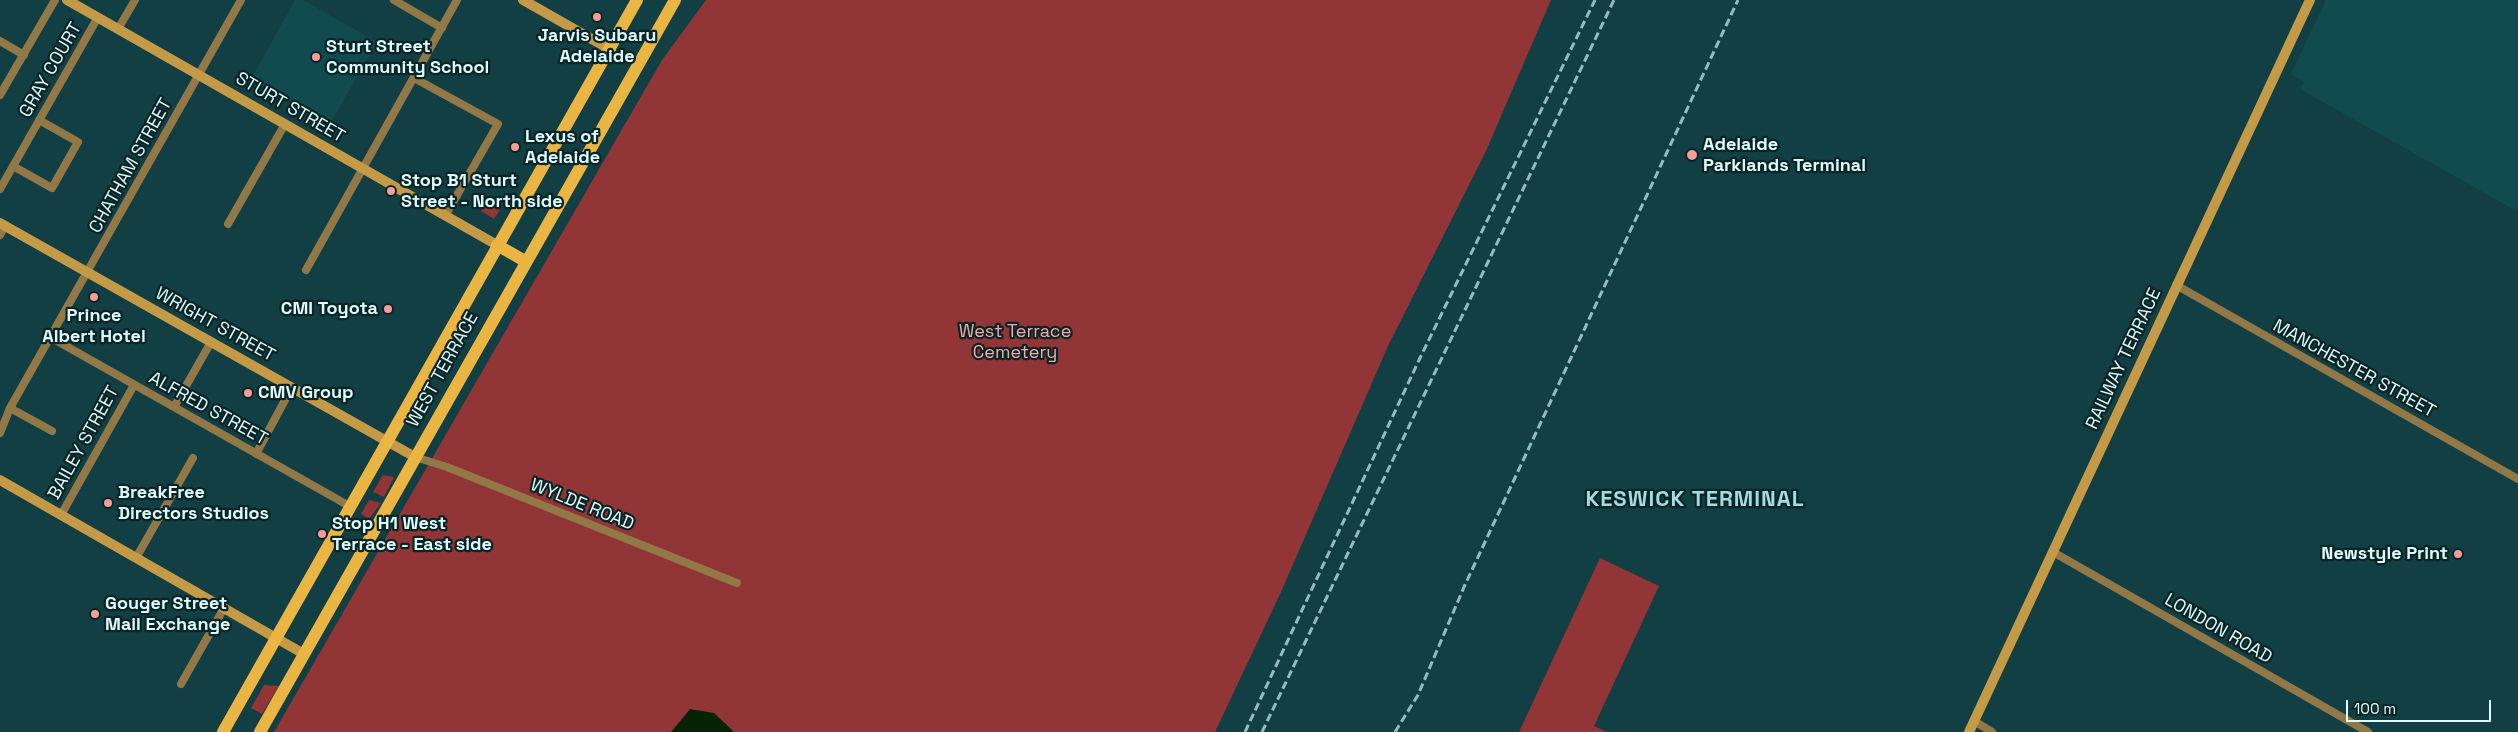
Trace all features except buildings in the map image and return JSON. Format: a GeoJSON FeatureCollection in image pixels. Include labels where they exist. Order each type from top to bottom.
{"type":"FeatureCollection","features":[{"type":"Feature","properties":{"kind":"main road","name":"WEST TERRACE"},"geometry":{"type":"LineString","coordinates":[[223,732],[351,508],[386,441],[497,245],[611,50],[637,0]]}},
{"type":"Feature","properties":{"kind":"main road","name":"WEST TERRACE"},"geometry":{"type":"LineString","coordinates":[[611,50],[644,0]]}},
{"type":"Feature","properties":{"kind":"main road","name":"WEST TERRACE"},"geometry":{"type":"LineString","coordinates":[[260,732],[525,261],[675,0]]}},
{"type":"Feature","properties":{"kind":"main road","name":"WEST TERRACE"},"geometry":{"type":"LineString","coordinates":[[659,26],[684,0]]}},
{"type":"Feature","properties":{"kind":"main road"},"geometry":{"type":"LineString","coordinates":[[497,245],[525,261]]}},
{"type":"Feature","properties":{"kind":"street"},"geometry":{"type":"LineString","coordinates":[[0,96],[55,0]]}},
{"type":"Feature","properties":{"kind":"street","name":"STURT STREET"},"geometry":{"type":"LineString","coordinates":[[67,0],[497,245]]}},
{"type":"Feature","properties":{"kind":"street"},"geometry":{"type":"LineString","coordinates":[[118,29],[135,0]]}},
{"type":"Feature","properties":{"kind":"street","name":"CHATHAM STREET"},"geometry":{"type":"LineString","coordinates":[[0,433],[10,408],[241,0]]}},
{"type":"Feature","properties":{"kind":"street"},"geometry":{"type":"LineString","coordinates":[[394,0],[442,28]]}},
{"type":"Feature","properties":{"kind":"street"},"geometry":{"type":"LineString","coordinates":[[306,270],[457,0]]}},
{"type":"Feature","properties":{"kind":"street"},"geometry":{"type":"LineString","coordinates":[[523,0],[541,4],[611,50]]}},
{"type":"Feature","properties":{"kind":"street","name":"RAILWAY TERRACE"},"geometry":{"type":"LineString","coordinates":[[1969,732],[2310,0]]}},
{"type":"Feature","properties":{"kind":"street","name":"GRAY COURT"},"geometry":{"type":"LineString","coordinates":[[0,189],[98,17]]}},
{"type":"Feature","properties":{"kind":"street"},"geometry":{"type":"LineString","coordinates":[[0,41],[24,55]]}},
{"type":"Feature","properties":{"kind":"street"},"geometry":{"type":"LineString","coordinates":[[414,78],[498,124],[445,216]]}},
{"type":"Feature","properties":{"kind":"street"},"geometry":{"type":"LineString","coordinates":[[13,166],[52,188],[78,142],[39,120]]}},
{"type":"Feature","properties":{"kind":"street"},"geometry":{"type":"LineString","coordinates":[[228,224],[285,124]]}},
{"type":"Feature","properties":{"kind":"street"},"geometry":{"type":"LineString","coordinates":[[0,235],[3,224]]}},
{"type":"Feature","properties":{"kind":"street","name":"WRIGHT STREET"},"geometry":{"type":"LineString","coordinates":[[3,224],[415,457]]}},
{"type":"Feature","properties":{"kind":"street","name":"MANCHESTER STREET"},"geometry":{"type":"LineString","coordinates":[[2176,285],[2518,479]]}},
{"type":"Feature","properties":{"kind":"street","name":"ALFRED STREET"},"geometry":{"type":"LineString","coordinates":[[50,337],[351,508]]}},
{"type":"Feature","properties":{"kind":"street"},"geometry":{"type":"LineString","coordinates":[[174,407],[212,342]]}},
{"type":"Feature","properties":{"kind":"street","name":"BAILEY STREET"},"geometry":{"type":"LineString","coordinates":[[61,515],[134,385]]}},
{"type":"Feature","properties":{"kind":"street"},"geometry":{"type":"LineString","coordinates":[[256,454],[292,388]]}},
{"type":"Feature","properties":{"kind":"street"},"geometry":{"type":"LineString","coordinates":[[10,408],[52,431]]}},
{"type":"Feature","properties":{"kind":"street","name":"WYLDE ROAD"},"geometry":{"type":"LineString","coordinates":[[415,457],[447,467],[737,583]]}},
{"type":"Feature","properties":{"kind":"street"},"geometry":{"type":"LineString","coordinates":[[136,558],[193,458]]}},
{"type":"Feature","properties":{"kind":"street"},"geometry":{"type":"LineString","coordinates":[[0,480],[304,654]]}},
{"type":"Feature","properties":{"kind":"street","name":"LONDON ROAD"},"geometry":{"type":"LineString","coordinates":[[2053,552],[2368,732]]}},
{"type":"Feature","properties":{"kind":"street"},"geometry":{"type":"LineString","coordinates":[[181,684],[224,608]]}},
{"type":"Feature","properties":{"kind":"street"},"geometry":{"type":"LineString","coordinates":[[1974,721],[1992,732]]}},
{"type":"Feature","properties":{"kind":"shaded area","name":"Sturt Street Community School"},"geometry":{"type":"Polygon","coordinates":[[[295,0],[303,0],[377,42],[330,124],[251,79],[295,0]]]}},
{"type":"Feature","properties":{"kind":"shaded area"},"geometry":{"type":"Polygon","coordinates":[[[2326,0],[2518,0],[2518,212],[2300,89],[2304,82],[2291,74],[2326,0]]]}},
{"type":"Feature","properties":{"kind":"shaded area"},"geometry":{"type":"Polygon","coordinates":[[[690,709],[714,713],[734,732],[671,732],[690,709]]]}},
{"type":"Feature","properties":{"kind":"green space","name":"West Terrace Cemetery"},"geometry":{"type":"Polygon","coordinates":[[[706,0],[1551,0],[1486,151],[1388,346],[1281,592],[1215,732],[274,732],[662,60],[706,0]]]}},
{"type":"Feature","properties":{"kind":"green space"},"geometry":{"type":"Polygon","coordinates":[[[489,199],[502,206],[494,219],[481,211],[489,199]]]}},
{"type":"Feature","properties":{"kind":"green space"},"geometry":{"type":"Polygon","coordinates":[[[383,475],[394,477],[384,497],[373,492],[383,475]]]}},
{"type":"Feature","properties":{"kind":"green space"},"geometry":{"type":"Polygon","coordinates":[[[369,500],[381,503],[369,519],[361,514],[369,500]]]}},
{"type":"Feature","properties":{"kind":"green space"},"geometry":{"type":"Polygon","coordinates":[[[1600,558],[1659,586],[1594,726],[1607,732],[1519,732],[1600,558]]]}},
{"type":"Feature","properties":{"kind":"green space"},"geometry":{"type":"Polygon","coordinates":[[[264,685],[279,686],[262,714],[251,708],[264,685]]]}},
{"type":"Feature","properties":{"kind":"railway"},"geometry":{"type":"LineString","coordinates":[[1245,732],[1420,358],[1595,0]]}},
{"type":"Feature","properties":{"kind":"railway"},"geometry":{"type":"LineString","coordinates":[[1262,732],[1614,0]]}},
{"type":"Feature","properties":{"kind":"railway"},"geometry":{"type":"LineString","coordinates":[[1395,732],[1418,695],[1464,587],[1738,0]]}},
{"type":"Feature","properties":{"kind":"place","name":"Jarvis Subaru Adelaide"},"geometry":{"type":"Point","coordinates":[597,17]}},
{"type":"Feature","properties":{"kind":"place","name":"Sturt Street Community School"},"geometry":{"type":"Point","coordinates":[316,57]}},
{"type":"Feature","properties":{"kind":"place","name":"Lexus of Adelaide"},"geometry":{"type":"Point","coordinates":[515,147]}},
{"type":"Feature","properties":{"kind":"place","name":"Adelaide Parklands Terminal"},"geometry":{"type":"Point","coordinates":[1692,155]}},
{"type":"Feature","properties":{"kind":"place","name":"Stop B1 Sturt Street - North side"},"geometry":{"type":"Point","coordinates":[391,191]}},
{"type":"Feature","properties":{"kind":"place","name":"Prince Albert Hotel"},"geometry":{"type":"Point","coordinates":[94,297]}},
{"type":"Feature","properties":{"kind":"place","name":"CMI Toyota"},"geometry":{"type":"Point","coordinates":[388,309]}},
{"type":"Feature","properties":{"kind":"place","name":"CMV Group"},"geometry":{"type":"Point","coordinates":[248,393]}},
{"type":"Feature","properties":{"kind":"place","name":"BreakFree Directors Studios"},"geometry":{"type":"Point","coordinates":[108,503]}},
{"type":"Feature","properties":{"kind":"place","name":"Stop H1 West Terrace - East side"},"geometry":{"type":"Point","coordinates":[322,534]}},
{"type":"Feature","properties":{"kind":"place","name":"Newstyle Print"},"geometry":{"type":"Point","coordinates":[2458,554]}},
{"type":"Feature","properties":{"kind":"place","name":"Gouger Street Mail Exchange"},"geometry":{"type":"Point","coordinates":[95,614]}},
{"type":"Feature","properties":{"kind":"district","name":"KESWICK TERMINAL"},"geometry":{"type":"Point","coordinates":[1695,500]}}]}
